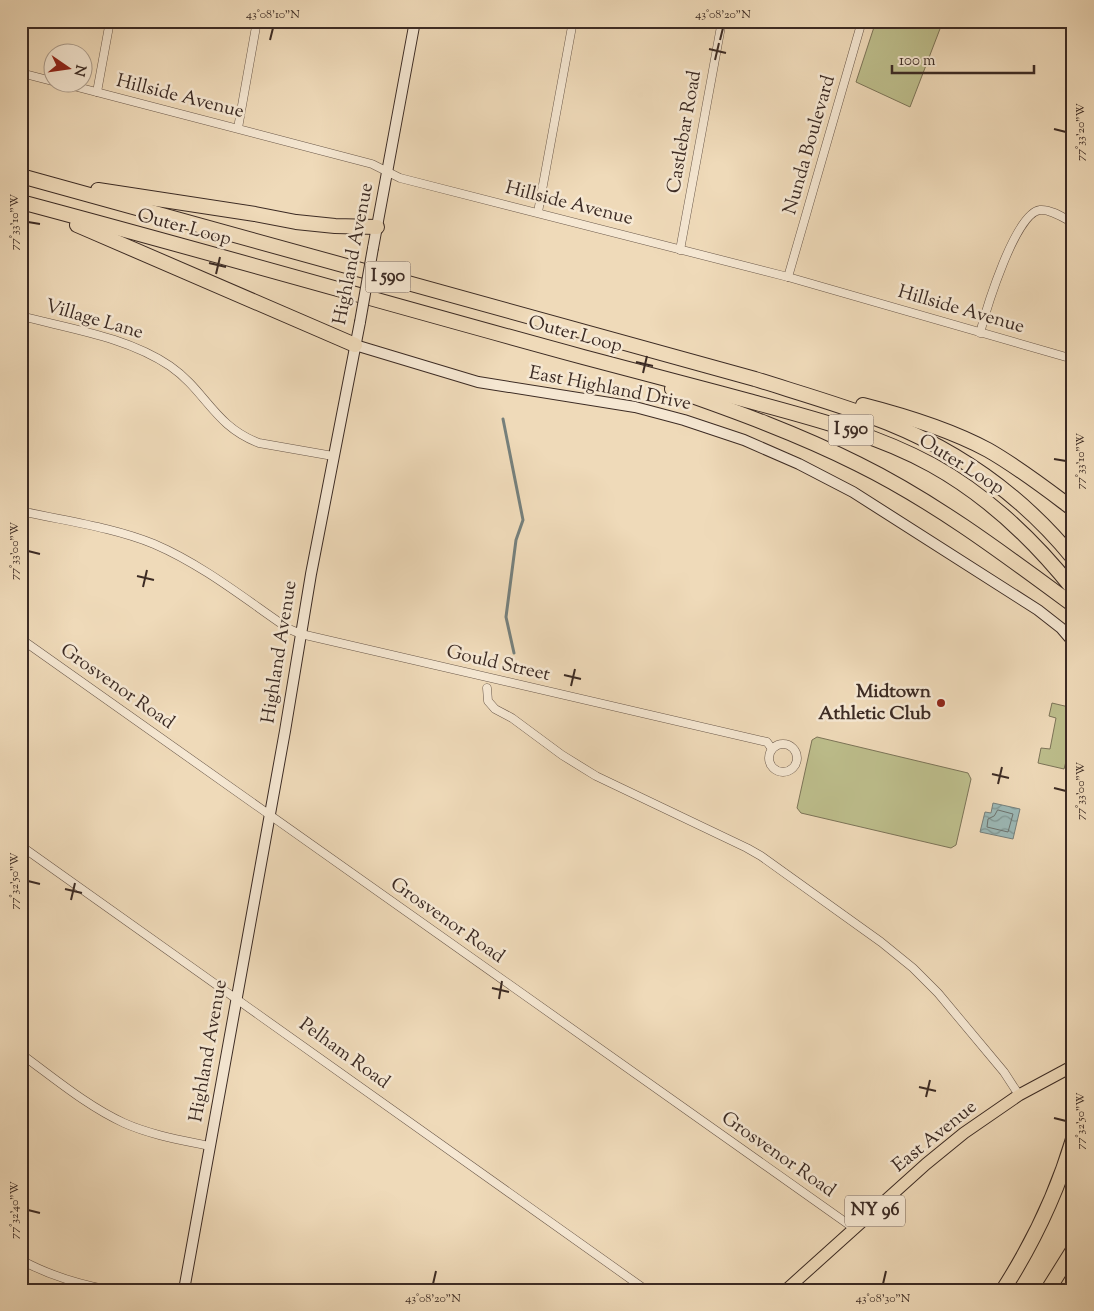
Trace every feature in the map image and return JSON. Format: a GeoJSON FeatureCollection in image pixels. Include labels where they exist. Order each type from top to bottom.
{"type":"FeatureCollection","features":[{"type":"Feature","properties":{"kind":"highway"},"geometry":{"type":"LineString","coordinates":[[28,178],[296,222],[335,226],[377,227]]}},
{"type":"Feature","properties":{"kind":"highway","name":"Outer Loop"},"geometry":{"type":"LineString","coordinates":[[28,178],[755,379],[871,417],[942,449],[972,467],[1012,497],[1044,526],[1073,558]]}},
{"type":"Feature","properties":{"kind":"highway"},"geometry":{"type":"LineString","coordinates":[[25,203],[355,345]]}},
{"type":"Feature","properties":{"kind":"highway","name":"Outer Loop"},"geometry":{"type":"LineString","coordinates":[[25,203],[818,420],[867,436],[900,449],[953,477],[1002,513],[1039,549],[1073,589]]}},
{"type":"Feature","properties":{"kind":"highway"},"geometry":{"type":"LineString","coordinates":[[584,357],[756,419],[822,446],[863,466],[922,499],[995,548],[1073,605]]}},
{"type":"Feature","properties":{"kind":"highway"},"geometry":{"type":"LineString","coordinates":[[755,379],[895,414],[957,435],[1008,462],[1073,509]]}},
{"type":"Feature","properties":{"kind":"highway"},"geometry":{"type":"LineString","coordinates":[[1003,1290],[1024,1255],[1047,1210],[1073,1139]]}},
{"type":"Feature","properties":{"kind":"highway"},"geometry":{"type":"LineString","coordinates":[[1048,1290],[1073,1250]]}},
{"type":"Feature","properties":{"kind":"main road","name":"East Avenue"},"geometry":{"type":"LineString","coordinates":[[786,1290],[953,1141],[1019,1095],[1073,1066]]}},
{"type":"Feature","properties":{"kind":"street"},"geometry":{"type":"LineString","coordinates":[[97,92],[110,21]]}},
{"type":"Feature","properties":{"kind":"street"},"geometry":{"type":"LineString","coordinates":[[238,128],[258,21]]}},
{"type":"Feature","properties":{"kind":"street","name":"Highland Avenue"},"geometry":{"type":"LineString","coordinates":[[184,1290],[270,815],[312,565],[360,322],[415,21]]}},
{"type":"Feature","properties":{"kind":"street"},"geometry":{"type":"LineString","coordinates":[[538,212],[573,21]]}},
{"type":"Feature","properties":{"kind":"street","name":"Castlebar Road"},"geometry":{"type":"LineString","coordinates":[[680,250],[722,21]]}},
{"type":"Feature","properties":{"kind":"street","name":"Nunda Boulevard"},"geometry":{"type":"LineString","coordinates":[[788,277],[862,21]]}},
{"type":"Feature","properties":{"kind":"street"},"geometry":{"type":"LineString","coordinates":[[21,73],[42,78]]}},
{"type":"Feature","properties":{"kind":"street","name":"Hillside Avenue"},"geometry":{"type":"LineString","coordinates":[[92,91],[372,164],[400,178],[788,277],[1073,358]]}},
{"type":"Feature","properties":{"kind":"street"},"geometry":{"type":"LineString","coordinates":[[980,333],[995,283],[1012,244],[1027,219],[1034,212],[1042,210],[1050,211],[1073,222]]}},
{"type":"Feature","properties":{"kind":"street","name":"Village Lane"},"geometry":{"type":"LineString","coordinates":[[21,316],[104,338],[149,354],[178,373],[228,426],[248,439],[259,443],[333,456]]}},
{"type":"Feature","properties":{"kind":"street","name":"East Highland Drive"},"geometry":{"type":"LineString","coordinates":[[355,345],[478,382],[596,400],[660,413],[711,428],[755,445],[821,475],[886,512],[1038,610],[1061,628],[1073,642]]}},
{"type":"Feature","properties":{"kind":"street","name":"Gould Street"},"geometry":{"type":"LineString","coordinates":[[21,511],[110,530],[154,545],[187,560],[289,629],[301,634],[766,742],[772,749]]}},
{"type":"Feature","properties":{"kind":"street","name":"Grosvenor Road"},"geometry":{"type":"LineString","coordinates":[[21,639],[855,1229]]}},
{"type":"Feature","properties":{"kind":"street"},"geometry":{"type":"LineString","coordinates":[[487,688],[488,701],[495,709],[512,718],[580,766],[596,776],[761,856],[881,942],[938,993],[1004,1072],[1019,1095]]}},
{"type":"Feature","properties":{"kind":"street","name":"Pelham Road"},"geometry":{"type":"LineString","coordinates":[[21,846],[646,1290]]}},
{"type":"Feature","properties":{"kind":"street"},"geometry":{"type":"LineString","coordinates":[[21,1054],[90,1104],[123,1123],[165,1137],[210,1146]]}},
{"type":"Feature","properties":{"kind":"street"},"geometry":{"type":"LineString","coordinates":[[21,1260],[53,1275],[109,1290]]}},
{"type":"Feature","properties":{"kind":"green space"},"geometry":{"type":"Polygon","coordinates":[[[876,21],[943,21],[910,107],[856,82],[876,21]]]}},
{"type":"Feature","properties":{"kind":"green space"},"geometry":{"type":"Polygon","coordinates":[[[1052,703],[1073,708],[1073,755],[1068,754],[1064,769],[1038,763],[1041,748],[1050,749],[1056,718],[1049,716],[1052,703]]]}},
{"type":"Feature","properties":{"kind":"green space"},"geometry":{"type":"Polygon","coordinates":[[[817,737],[968,773],[971,779],[956,845],[951,848],[801,813],[797,808],[812,740],[817,737]]]}},
{"type":"Feature","properties":{"kind":"water"},"geometry":{"type":"Polygon","coordinates":[[[993,803],[1020,809],[1013,839],[980,832],[985,812],[991,813],[993,803]]]}},
{"type":"Feature","properties":{"kind":"waterway"},"geometry":{"type":"LineString","coordinates":[[503,419],[523,520],[516,540],[506,617],[514,653]]}},
{"type":"Feature","properties":{"kind":"place","name":"Midtown Athletic Club"},"geometry":{"type":"Point","coordinates":[941,703]}}]}
